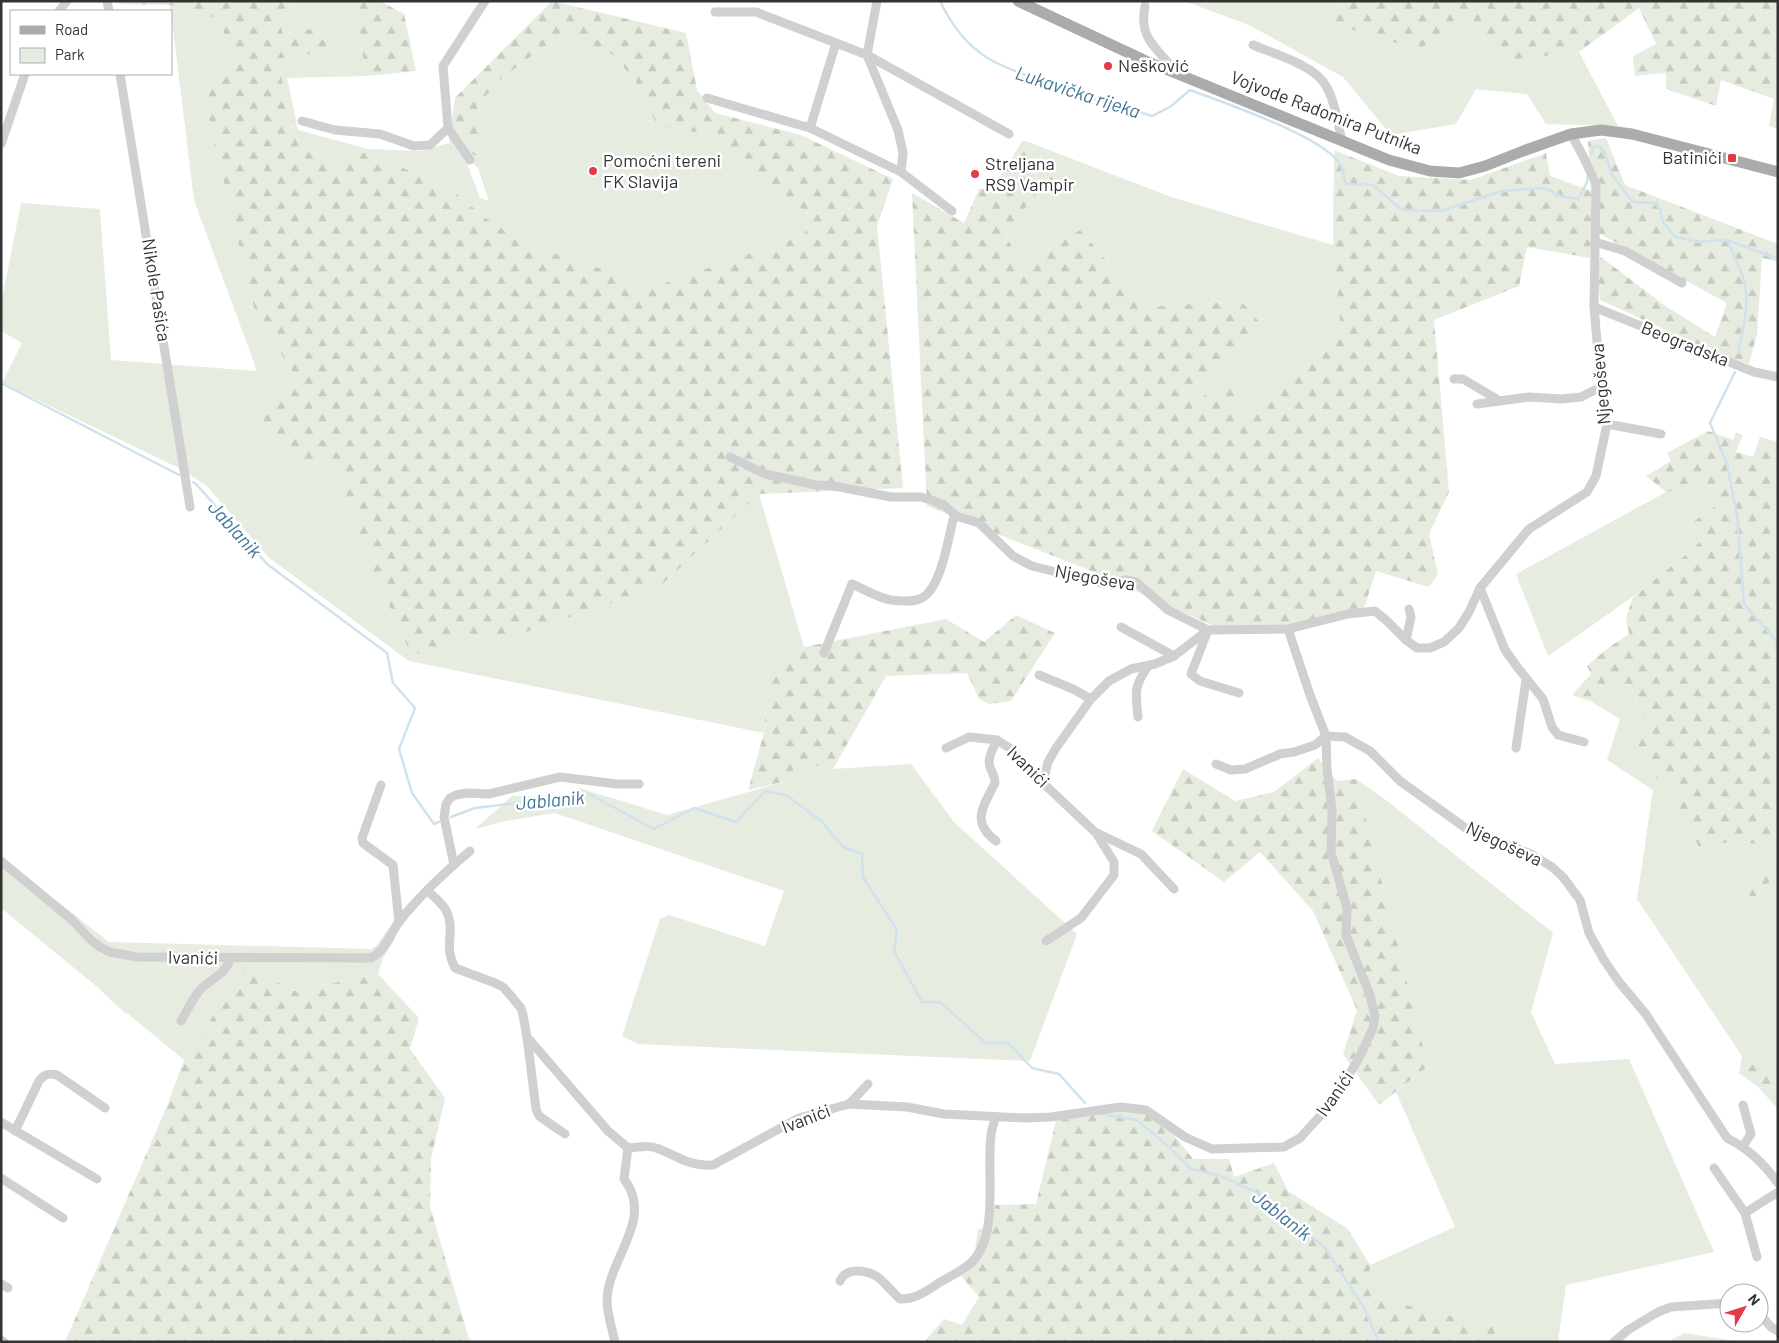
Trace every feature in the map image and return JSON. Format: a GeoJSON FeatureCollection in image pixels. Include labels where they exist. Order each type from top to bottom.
{"type":"FeatureCollection","features":[{"type":"Feature","properties":{"kind":"main road","name":"Vojvode Radomira Putnika"},"geometry":{"type":"LineString","coordinates":[[1018,1],[1146,62],[1389,160],[1430,171],[1459,173],[1485,166],[1571,134],[1601,130],[1632,134],[1778,172]]}},
{"type":"Feature","properties":{"kind":"street"},"geometry":{"type":"LineString","coordinates":[[470,160],[448,128],[443,66],[485,1]]}},
{"type":"Feature","properties":{"kind":"street"},"geometry":{"type":"LineString","coordinates":[[877,1],[867,55],[898,130],[902,153],[901,172]]}},
{"type":"Feature","properties":{"kind":"street"},"geometry":{"type":"LineString","coordinates":[[1145,6],[1142,21],[1146,35],[1171,66],[1172,72]]}},
{"type":"Feature","properties":{"kind":"street"},"geometry":{"type":"LineString","coordinates":[[715,12],[756,12],[867,55],[1009,134]]}},
{"type":"Feature","properties":{"kind":"street"},"geometry":{"type":"LineString","coordinates":[[810,128],[836,43]]}},
{"type":"Feature","properties":{"kind":"street"},"geometry":{"type":"LineString","coordinates":[[1253,45],[1308,68],[1322,80],[1329,92],[1342,141]]}},
{"type":"Feature","properties":{"kind":"street"},"geometry":{"type":"LineString","coordinates":[[1,144],[25,75]]}},
{"type":"Feature","properties":{"kind":"street","name":"Nikole Pašića"},"geometry":{"type":"LineString","coordinates":[[120,75],[190,508]]}},
{"type":"Feature","properties":{"kind":"street"},"geometry":{"type":"LineString","coordinates":[[707,98],[810,128],[901,172],[952,210]]}},
{"type":"Feature","properties":{"kind":"street"},"geometry":{"type":"LineString","coordinates":[[302,121],[336,130],[380,134],[414,146],[430,145],[448,128]]}},
{"type":"Feature","properties":{"kind":"street","name":"Njegoševa"},"geometry":{"type":"LineString","coordinates":[[730,457],[764,474],[816,485],[834,486],[891,497],[921,497],[944,504],[956,516],[979,524],[1013,556],[1032,566],[1100,583],[1111,584],[1126,580],[1136,582],[1168,610],[1208,630],[1288,629],[1348,614],[1375,611],[1417,648],[1430,648],[1444,642],[1459,628],[1480,588],[1529,529],[1587,492],[1596,476],[1607,424],[1601,387],[1594,307],[1596,184],[1571,134]]}},
{"type":"Feature","properties":{"kind":"street"},"geometry":{"type":"LineString","coordinates":[[1595,242],[1625,251],[1682,283]]}},
{"type":"Feature","properties":{"kind":"street","name":"Beogradska"},"geometry":{"type":"LineString","coordinates":[[1594,307],[1754,372],[1778,377]]}},
{"type":"Feature","properties":{"kind":"street"},"geometry":{"type":"LineString","coordinates":[[1454,379],[1462,379],[1500,401]]}},
{"type":"Feature","properties":{"kind":"street"},"geometry":{"type":"LineString","coordinates":[[1477,404],[1529,397],[1562,399],[1581,397],[1601,387]]}},
{"type":"Feature","properties":{"kind":"street"},"geometry":{"type":"LineString","coordinates":[[1607,424],[1661,434]]}},
{"type":"Feature","properties":{"kind":"street"},"geometry":{"type":"LineString","coordinates":[[824,654],[852,584],[891,600],[922,598],[932,587],[940,572],[953,520],[956,516]]}},
{"type":"Feature","properties":{"kind":"street"},"geometry":{"type":"LineString","coordinates":[[1480,588],[1505,650],[1526,680],[1543,699],[1552,726],[1558,736],[1584,742]]}},
{"type":"Feature","properties":{"kind":"street"},"geometry":{"type":"LineString","coordinates":[[1406,640],[1411,617],[1410,609]]}},
{"type":"Feature","properties":{"kind":"street"},"geometry":{"type":"LineString","coordinates":[[1121,627],[1174,656]]}},
{"type":"Feature","properties":{"kind":"street"},"geometry":{"type":"LineString","coordinates":[[1216,764],[1231,770],[1245,769],[1280,754],[1294,752],[1315,745],[1326,736],[1288,629]]}},
{"type":"Feature","properties":{"kind":"street"},"geometry":{"type":"LineString","coordinates":[[1044,783],[1048,762],[1091,699],[1109,681],[1131,669],[1174,656],[1208,630]]}},
{"type":"Feature","properties":{"kind":"street"},"geometry":{"type":"LineString","coordinates":[[1208,630],[1191,674],[1200,681],[1239,693]]}},
{"type":"Feature","properties":{"kind":"street"},"geometry":{"type":"LineString","coordinates":[[1138,717],[1136,688],[1139,679],[1149,665]]}},
{"type":"Feature","properties":{"kind":"street"},"geometry":{"type":"LineString","coordinates":[[1038,675],[1073,689],[1091,699]]}},
{"type":"Feature","properties":{"kind":"street"},"geometry":{"type":"LineString","coordinates":[[1516,748],[1526,680]]}},
{"type":"Feature","properties":{"kind":"street","name":"Njegoševa"},"geometry":{"type":"LineString","coordinates":[[1326,736],[1345,737],[1370,750],[1400,781],[1467,829],[1531,854],[1563,877],[1580,900],[1589,933],[1614,975],[1645,1013],[1727,1138],[1744,1146],[1757,1156],[1776,1177]]}},
{"type":"Feature","properties":{"kind":"street","name":"Ivanići"},"geometry":{"type":"LineString","coordinates":[[628,1148],[650,1146],[699,1166],[713,1165],[799,1118],[849,1104],[907,1107],[944,1114],[995,1118],[1051,1117],[1121,1107],[1146,1110],[1185,1137],[1212,1149],[1284,1147],[1300,1138],[1338,1093],[1359,1058],[1373,1028],[1375,1016],[1370,994],[1346,935],[1347,908],[1331,852],[1332,810],[1327,769],[1326,736]]}},
{"type":"Feature","properties":{"kind":"street","name":"Ivanići"},"geometry":{"type":"LineString","coordinates":[[946,748],[969,737],[997,740],[1011,748],[1096,833],[1114,862],[1114,875],[1081,918],[1046,940]]}},
{"type":"Feature","properties":{"kind":"street"},"geometry":{"type":"LineString","coordinates":[[996,841],[986,834],[981,813],[995,783],[989,760],[997,740]]}},
{"type":"Feature","properties":{"kind":"street"},"geometry":{"type":"LineString","coordinates":[[454,865],[444,817],[446,804],[450,798],[456,795],[466,793],[489,794],[560,777],[618,784],[639,784]]}},
{"type":"Feature","properties":{"kind":"street"},"geometry":{"type":"LineString","coordinates":[[381,785],[362,838],[363,843],[392,864],[399,922]]}},
{"type":"Feature","properties":{"kind":"street","name":"Ivanići"},"geometry":{"type":"LineString","coordinates":[[1096,833],[1141,854],[1174,889]]}},
{"type":"Feature","properties":{"kind":"street","name":"Ivanići"},"geometry":{"type":"LineString","coordinates":[[1,861],[71,919],[90,939],[110,952],[136,957],[371,958],[378,954],[399,922],[470,851]]}},
{"type":"Feature","properties":{"kind":"street"},"geometry":{"type":"LineString","coordinates":[[428,891],[448,913],[450,922],[448,952],[455,968],[503,987],[521,1008],[527,1037],[536,1109],[539,1116],[565,1134]]}},
{"type":"Feature","properties":{"kind":"street"},"geometry":{"type":"LineString","coordinates":[[181,1021],[196,995],[227,968],[230,958]]}},
{"type":"Feature","properties":{"kind":"street"},"geometry":{"type":"LineString","coordinates":[[527,1037],[608,1131],[628,1148],[624,1179],[632,1189],[634,1213],[630,1232],[611,1278],[607,1300],[615,1342]]}},
{"type":"Feature","properties":{"kind":"street"},"geometry":{"type":"LineString","coordinates":[[15,1131],[39,1081],[44,1075],[57,1075],[105,1108]]}},
{"type":"Feature","properties":{"kind":"street"},"geometry":{"type":"LineString","coordinates":[[849,1104],[868,1084]]}},
{"type":"Feature","properties":{"kind":"street"},"geometry":{"type":"LineString","coordinates":[[1743,1105],[1751,1134],[1744,1146]]}},
{"type":"Feature","properties":{"kind":"street"},"geometry":{"type":"LineString","coordinates":[[840,1281],[842,1276],[850,1271],[866,1272],[877,1277],[900,1299],[908,1299],[924,1292],[970,1264],[980,1251],[985,1240],[990,1188],[991,1136],[995,1118]]}},
{"type":"Feature","properties":{"kind":"street"},"geometry":{"type":"LineString","coordinates":[[1,1122],[97,1179]]}},
{"type":"Feature","properties":{"kind":"street"},"geometry":{"type":"LineString","coordinates":[[1714,1168],[1745,1213],[1757,1257]]}},
{"type":"Feature","properties":{"kind":"street"},"geometry":{"type":"LineString","coordinates":[[1,1178],[63,1218]]}},
{"type":"Feature","properties":{"kind":"street"},"geometry":{"type":"LineString","coordinates":[[1745,1213],[1778,1192]]}},
{"type":"Feature","properties":{"kind":"street"},"geometry":{"type":"LineString","coordinates":[[1614,1342],[1628,1330],[1658,1312],[1671,1307],[1719,1305]]}},
{"type":"Feature","properties":{"kind":"green space"},"geometry":{"type":"Polygon","coordinates":[[[118,1],[295,1],[279,18],[283,34],[321,27],[329,51],[277,59],[299,145],[335,164],[368,151],[457,194],[487,219],[526,244],[617,274],[633,294],[804,235],[812,216],[697,132],[676,131],[657,125],[636,82],[613,55],[568,36],[543,47],[500,80],[478,104],[483,159],[449,143],[455,98],[552,1],[686,33],[697,90],[715,113],[801,135],[893,179],[877,226],[903,488],[759,494],[658,588],[499,641],[470,634],[412,656],[368,558],[336,469],[286,454],[251,423],[294,374],[255,312],[207,111],[210,74],[232,69],[221,19],[170,5],[119,4],[118,1]]]}},
{"type":"Feature","properties":{"kind":"green space"},"geometry":{"type":"Polygon","coordinates":[[[295,1],[360,1],[354,11],[367,76],[287,78],[298,130],[368,149],[422,151],[449,143],[483,159],[478,104],[500,80],[543,47],[568,36],[613,54],[637,84],[657,125],[676,131],[697,132],[812,216],[804,235],[633,294],[617,274],[526,244],[487,219],[457,194],[335,164],[299,145],[277,59],[329,51],[321,27],[283,34],[279,18],[295,1]],[[464,155],[480,198],[489,201],[478,168],[464,155]]]}},
{"type":"Feature","properties":{"kind":"green space"},"geometry":{"type":"Polygon","coordinates":[[[360,1],[380,1],[404,14],[416,71],[367,76],[354,11],[360,1]]]}},
{"type":"Feature","properties":{"kind":"green space"},"geometry":{"type":"Polygon","coordinates":[[[1184,1],[1342,1],[1333,24],[1459,16],[1508,60],[1579,52],[1618,126],[1546,124],[1527,94],[1476,89],[1456,124],[1391,135],[1343,77],[1249,25],[1184,1]]]}},
{"type":"Feature","properties":{"kind":"green space"},"geometry":{"type":"Polygon","coordinates":[[[1342,1],[1778,1],[1778,129],[1769,126],[1774,99],[1721,80],[1716,106],[1666,89],[1666,73],[1635,76],[1633,56],[1656,44],[1639,8],[1579,52],[1508,60],[1459,16],[1420,50],[1333,24],[1342,1]]]}},
{"type":"Feature","properties":{"kind":"green space"},"geometry":{"type":"Polygon","coordinates":[[[170,5],[221,19],[232,69],[210,74],[207,111],[255,312],[294,374],[286,454],[336,469],[368,558],[470,634],[499,641],[658,588],[759,494],[804,647],[768,673],[764,733],[409,661],[268,557],[207,486],[181,469],[2,383],[22,343],[1,331],[1,304],[21,203],[100,209],[111,360],[257,371],[194,200],[170,5]]]}},
{"type":"Feature","properties":{"kind":"green space"},"geometry":{"type":"Polygon","coordinates":[[[1606,138],[1625,185],[1778,244],[1778,262],[1762,258],[1757,334],[1749,364],[1716,353],[1600,300],[1597,265],[1601,257],[1664,305],[1715,337],[1727,303],[1591,229],[1590,258],[1527,247],[1519,286],[1434,320],[1449,492],[1429,534],[1438,574],[1429,587],[1376,571],[1364,608],[1288,625],[1214,626],[1089,570],[927,506],[912,193],[964,223],[979,189],[993,188],[1023,140],[1056,177],[1035,195],[1005,234],[1023,267],[1080,230],[1148,307],[1241,301],[1260,323],[1225,370],[1182,389],[1193,401],[1230,382],[1241,413],[1261,404],[1342,337],[1333,250],[1334,150],[1399,176],[1471,180],[1546,153],[1550,176],[1591,191],[1588,141],[1606,138]]]}},
{"type":"Feature","properties":{"kind":"green space"},"geometry":{"type":"Polygon","coordinates":[[[1023,140],[1171,197],[1333,245],[1342,337],[1261,404],[1241,413],[1230,382],[1193,401],[1182,389],[1225,370],[1241,301],[1148,307],[1080,230],[1023,267],[1005,234],[1035,195],[1056,177],[1023,140]]]}},
{"type":"Feature","properties":{"kind":"green space"},"geometry":{"type":"Polygon","coordinates":[[[1708,431],[1733,440],[1736,433],[1743,435],[1736,452],[1753,457],[1760,437],[1778,442],[1778,873],[1751,901],[1746,901],[1776,847],[1736,841],[1699,847],[1680,811],[1682,797],[1656,778],[1653,768],[1636,745],[1647,722],[1637,705],[1632,688],[1615,681],[1587,700],[1572,695],[1591,674],[1587,666],[1608,648],[1629,634],[1626,618],[1633,597],[1705,537],[1687,526],[1720,503],[1719,486],[1700,485],[1666,492],[1646,476],[1671,461],[1667,453],[1708,431]]]}},
{"type":"Feature","properties":{"kind":"green space"},"geometry":{"type":"Polygon","coordinates":[[[1700,485],[1719,486],[1720,503],[1687,526],[1705,537],[1649,584],[1548,656],[1516,574],[1666,492],[1700,485]]]}},
{"type":"Feature","properties":{"kind":"green space"},"geometry":{"type":"Polygon","coordinates":[[[1016,615],[1055,633],[1011,701],[989,704],[979,699],[967,673],[886,676],[833,769],[796,762],[790,780],[748,790],[764,733],[768,673],[804,647],[946,619],[984,642],[1016,615]]]}},
{"type":"Feature","properties":{"kind":"green space"},"geometry":{"type":"Polygon","coordinates":[[[1615,681],[1632,688],[1637,705],[1647,722],[1636,745],[1653,768],[1656,778],[1682,797],[1699,846],[1736,841],[1776,847],[1746,901],[1751,901],[1778,873],[1778,1061],[1761,1060],[1739,1073],[1742,1056],[1637,899],[1653,790],[1607,760],[1620,719],[1587,699],[1615,681]]]}},
{"type":"Feature","properties":{"kind":"green space"},"geometry":{"type":"Polygon","coordinates":[[[1318,758],[1337,781],[1356,779],[1428,1066],[1379,1105],[1343,1054],[1357,1010],[1313,911],[1260,852],[1224,882],[1152,831],[1183,769],[1235,801],[1274,792],[1318,758]]]}},
{"type":"Feature","properties":{"kind":"green space"},"geometry":{"type":"Polygon","coordinates":[[[795,762],[833,769],[911,764],[954,822],[1077,934],[1030,1061],[638,1044],[622,1036],[660,919],[669,915],[765,946],[784,891],[555,813],[506,821],[475,829],[512,796],[564,796],[579,788],[667,815],[790,780],[795,762]]]}},
{"type":"Feature","properties":{"kind":"green space"},"geometry":{"type":"Polygon","coordinates":[[[1356,779],[1386,800],[1553,933],[1531,1012],[1555,1064],[1629,1059],[1714,1252],[1566,1285],[1558,1342],[1493,1342],[1496,1326],[1370,1295],[1370,1265],[1455,1227],[1396,1092],[1428,1066],[1356,779]]]}},
{"type":"Feature","properties":{"kind":"green space"},"geometry":{"type":"Polygon","coordinates":[[[1,857],[109,942],[371,949],[376,946],[395,920],[395,939],[383,958],[378,974],[295,991],[246,967],[184,1060],[126,1014],[96,986],[1,908],[1,857]]]}},
{"type":"Feature","properties":{"kind":"green space"},"geometry":{"type":"Polygon","coordinates":[[[246,966],[295,991],[378,974],[419,1018],[410,1049],[445,1098],[431,1159],[430,1207],[470,1342],[65,1342],[167,1106],[184,1060],[246,966]]]}},
{"type":"Feature","properties":{"kind":"green space"},"geometry":{"type":"Polygon","coordinates":[[[1761,1060],[1778,1061],[1778,1086],[1759,1088],[1739,1073],[1761,1060]]]}},
{"type":"Feature","properties":{"kind":"green space"},"geometry":{"type":"Polygon","coordinates":[[[1778,1086],[1778,1109],[1759,1088],[1778,1086]]]}},
{"type":"Feature","properties":{"kind":"green space"},"geometry":{"type":"Polygon","coordinates":[[[1104,1109],[1146,1110],[1174,1135],[1193,1159],[1229,1159],[1234,1177],[1274,1163],[1288,1191],[1348,1229],[1370,1265],[1370,1295],[1496,1326],[1493,1342],[924,1342],[944,1319],[962,1325],[979,1297],[956,1270],[974,1256],[978,1229],[990,1228],[995,1205],[1036,1204],[1056,1121],[1104,1109]]]}},
{"type":"Feature","properties":{"kind":"green space"},"geometry":{"type":"Polygon","coordinates":[[[1684,1333],[1742,1342],[1667,1342],[1684,1333]]]}},
{"type":"Feature","properties":{"kind":"waterway","name":"Lukavička rijeka"},"geometry":{"type":"LineString","coordinates":[[940,1],[965,39],[979,52],[1001,65],[1075,93],[1152,116],[1170,107],[1190,90],[1273,122],[1316,144],[1332,155],[1341,166],[1346,184],[1373,185],[1402,210],[1441,211],[1502,191],[1544,188],[1563,197],[1578,199],[1587,182],[1588,174]]}},
{"type":"Feature","properties":{"kind":"waterway","name":"Lukavička rijeka"},"geometry":{"type":"LineString","coordinates":[[1592,153],[1593,147],[1599,146],[1605,153],[1612,175],[1633,202],[1655,203],[1660,209],[1663,222],[1675,237],[1698,242],[1727,240],[1778,259]]}},
{"type":"Feature","properties":{"kind":"waterway"},"geometry":{"type":"LineString","coordinates":[[1727,240],[1741,272],[1746,291],[1743,330],[1738,353]]}},
{"type":"Feature","properties":{"kind":"waterway"},"geometry":{"type":"LineString","coordinates":[[1735,372],[1710,423],[1727,464],[1737,515],[1744,604],[1778,643]]}},
{"type":"Feature","properties":{"kind":"waterway","name":"Jablanik"},"geometry":{"type":"LineString","coordinates":[[1,383],[179,475]]}},
{"type":"Feature","properties":{"kind":"waterway","name":"Jablanik"},"geometry":{"type":"LineString","coordinates":[[193,482],[267,564],[387,653],[393,683],[415,708],[399,749],[412,793],[434,824],[439,822]]}},
{"type":"Feature","properties":{"kind":"waterway","name":"Jablanik"},"geometry":{"type":"LineString","coordinates":[[451,817],[475,808],[589,794],[654,829],[694,808],[736,822],[765,791],[786,795],[821,821],[843,847],[862,854],[863,877],[897,930],[894,951],[922,1002],[940,1002],[986,1043],[1008,1043],[1032,1068],[1059,1074],[1085,1103]]}},
{"type":"Feature","properties":{"kind":"waterway","name":"Jablanik"},"geometry":{"type":"LineString","coordinates":[[1101,1114],[1137,1120],[1168,1146],[1191,1169],[1218,1175],[1258,1193],[1325,1248],[1363,1306],[1379,1342]]}},
{"type":"Feature","properties":{"kind":"place","name":"Nešković"},"geometry":{"type":"Point","coordinates":[1108,66]}},
{"type":"Feature","properties":{"kind":"place","name":"Batinići"},"geometry":{"type":"Point","coordinates":[1732,158]}},
{"type":"Feature","properties":{"kind":"place","name":"Pomoćni tereni FK Slavija"},"geometry":{"type":"Point","coordinates":[593,171]}},
{"type":"Feature","properties":{"kind":"place","name":"Streljana RS9 Vampir"},"geometry":{"type":"Point","coordinates":[975,174]}}]}
